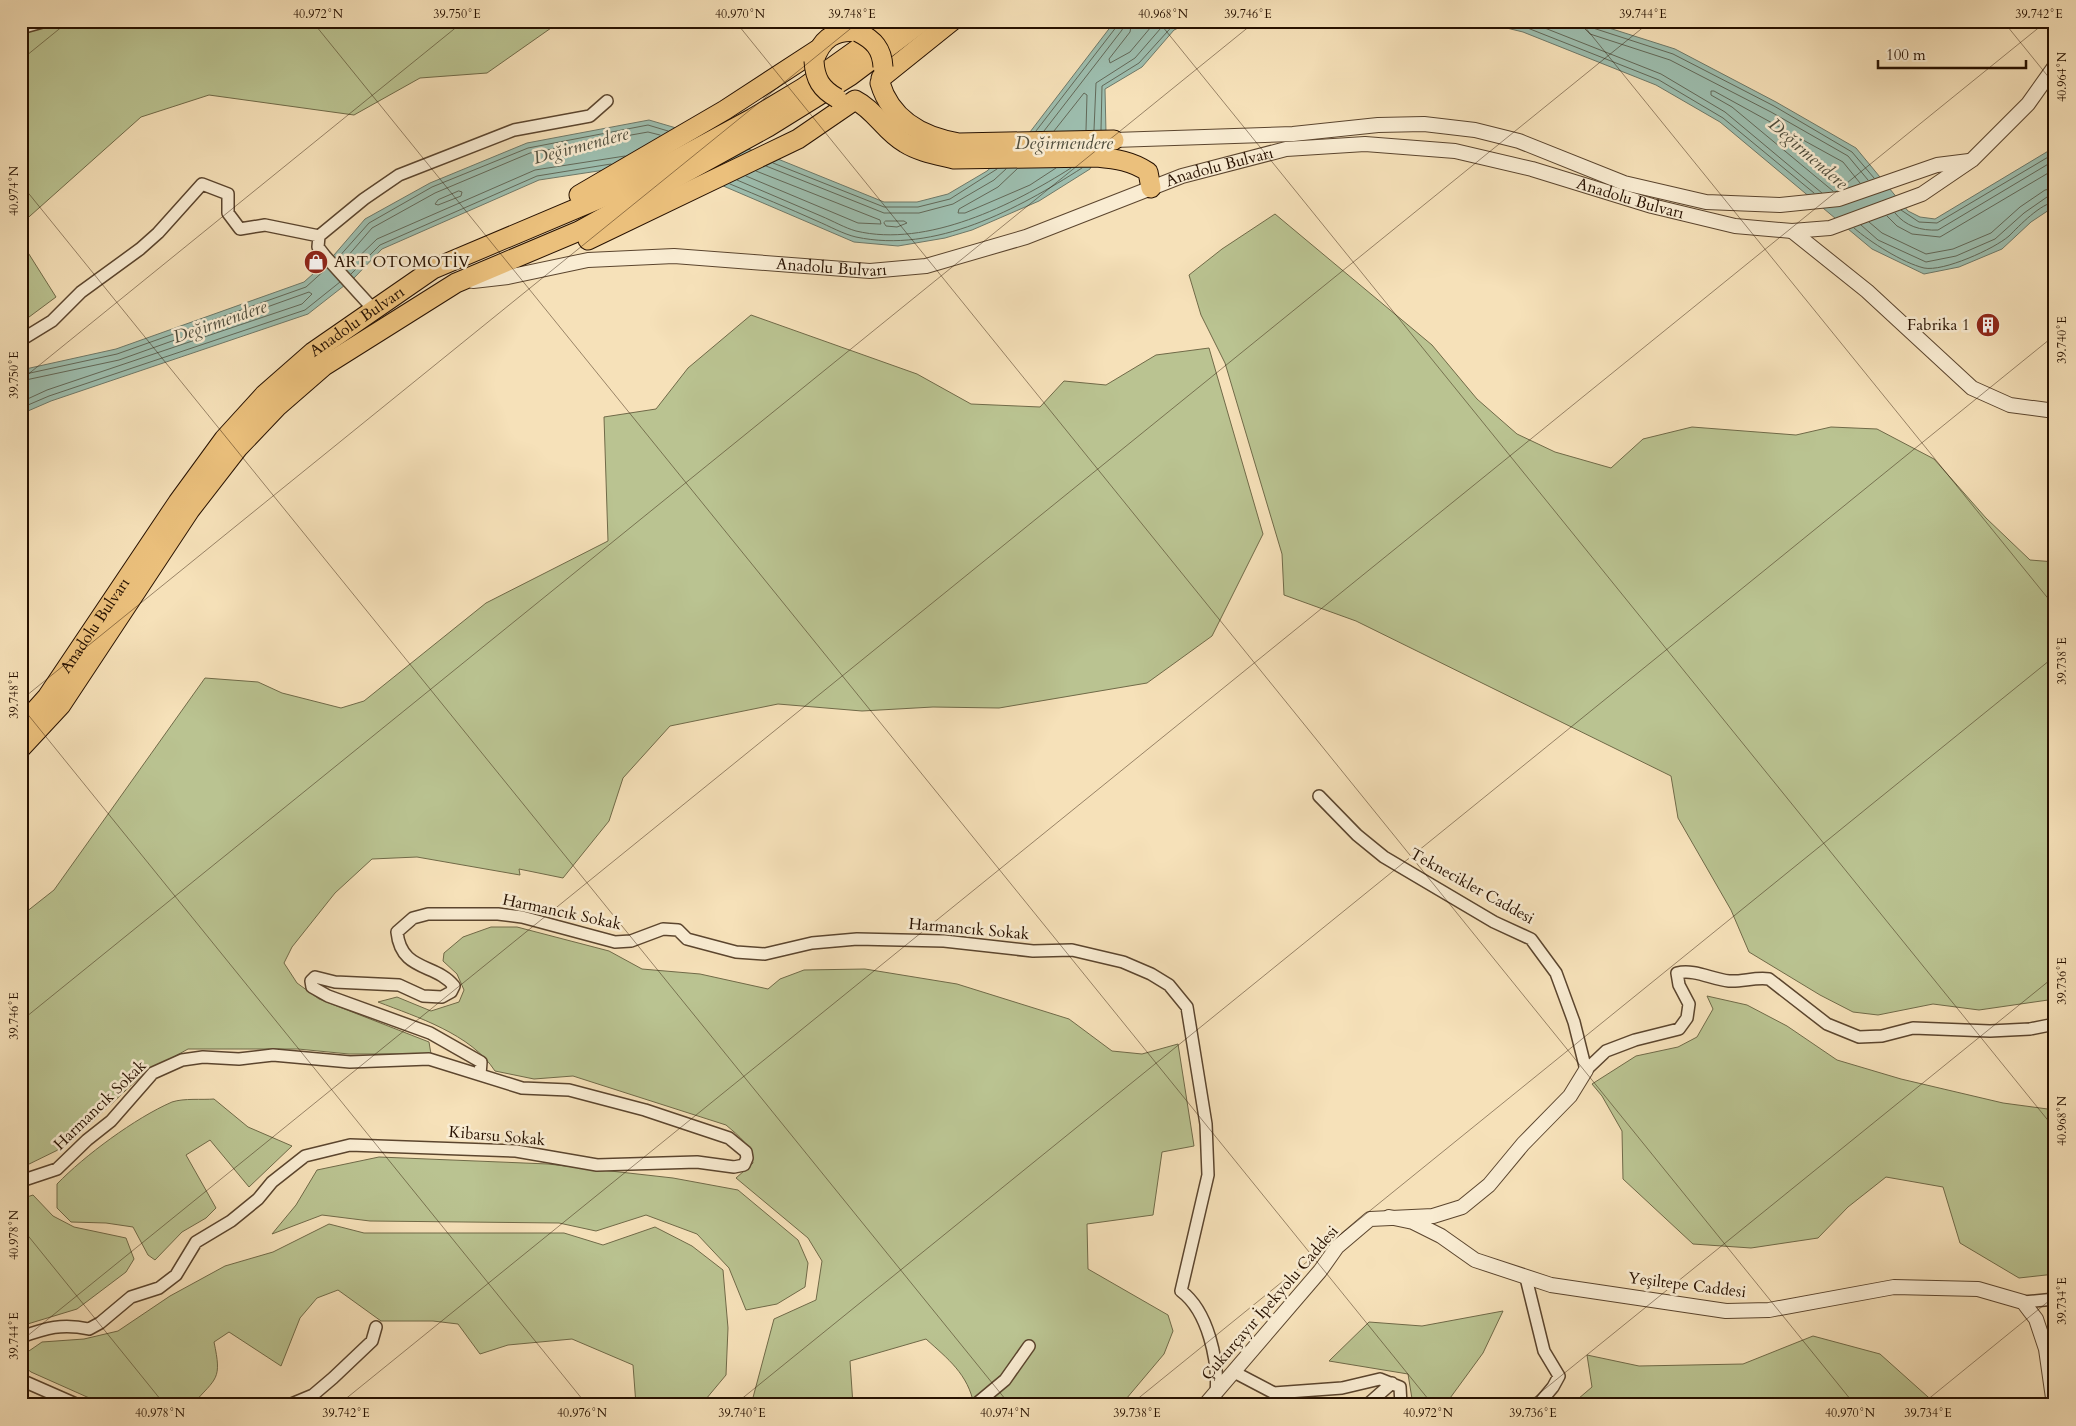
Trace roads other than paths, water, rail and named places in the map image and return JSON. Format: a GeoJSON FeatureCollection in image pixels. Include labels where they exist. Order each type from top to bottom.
{"type":"FeatureCollection","features":[{"type":"Feature","properties":{"kind":"highway","name":"Anadolu Bulvarı"},"geometry":{"type":"LineString","coordinates":[[21,748],[61,705],[190,510],[238,448],[278,406],[324,366],[456,283],[579,232],[648,195],[760,123],[803,88],[896,21]]}},
{"type":"Feature","properties":{"kind":"highway","name":"Anadolu Bulvarı"},"geometry":{"type":"LineString","coordinates":[[21,726],[48,697],[178,502],[224,439],[264,395],[312,352],[375,311],[433,269],[612,186],[760,123],[850,76],[923,21]]}},
{"type":"Feature","properties":{"kind":"highway"},"geometry":{"type":"LineString","coordinates":[[456,283],[584,242],[798,139],[846,99],[868,94],[882,76],[952,21]]}},
{"type":"Feature","properties":{"kind":"highway"},"geometry":{"type":"LineString","coordinates":[[1121,140],[959,143],[937,139],[905,122],[892,108],[882,76],[878,46],[869,37],[854,28],[834,33],[824,40],[816,56],[815,74],[820,85],[846,99],[868,107],[882,124],[905,143],[954,159],[1097,157],[1118,159],[1137,165],[1148,172],[1151,188]]}},
{"type":"Feature","properties":{"kind":"highway"},"geometry":{"type":"LineString","coordinates":[[612,186],[725,110],[816,56]]}},
{"type":"Feature","properties":{"kind":"street"},"geometry":{"type":"LineString","coordinates":[[21,28],[46,21]]}},
{"type":"Feature","properties":{"kind":"street","name":"Anadolu Bulvarı"},"geometry":{"type":"LineString","coordinates":[[456,283],[508,277],[588,260],[674,256],[870,271],[926,266],[1026,237],[1182,176],[1286,149],[1365,144],[1455,151],[1532,169],[1652,206],[1735,226],[1792,231],[1830,228],[1922,194],[1972,160],[2028,104],[2055,66]]}},
{"type":"Feature","properties":{"kind":"street"},"geometry":{"type":"LineString","coordinates":[[375,311],[318,247],[319,236],[364,199],[399,175],[514,130],[590,116],[607,100]]}},
{"type":"Feature","properties":{"kind":"street","name":"Anadolu Bulvarı"},"geometry":{"type":"LineString","coordinates":[[1121,140],[1293,134],[1378,125],[1424,124],[1474,130],[1519,141],[1624,183],[1706,202],[1780,205],[1809,204],[1839,199],[1937,165],[1972,160]]}},
{"type":"Feature","properties":{"kind":"street"},"geometry":{"type":"LineString","coordinates":[[1118,159],[1121,140]]}},
{"type":"Feature","properties":{"kind":"street"},"geometry":{"type":"LineString","coordinates":[[21,340],[52,321],[81,292],[158,233],[202,184],[228,194],[228,213],[240,229],[265,225],[319,236]]}},
{"type":"Feature","properties":{"kind":"street"},"geometry":{"type":"LineString","coordinates":[[1792,231],[1867,291],[1972,388],[2010,405],[2055,411]]}},
{"type":"Feature","properties":{"kind":"street","name":"Teknecikler Caddesi"},"geometry":{"type":"LineString","coordinates":[[1319,796],[1357,835],[1384,857],[1494,922],[1531,938],[1556,973],[1574,1022],[1586,1070]]}},
{"type":"Feature","properties":{"kind":"street","name":"Harmancık Sokak"},"geometry":{"type":"LineString","coordinates":[[21,1181],[56,1169],[111,1121],[153,1073],[182,1060],[203,1056],[239,1059],[273,1055],[350,1062],[429,1059],[480,1075],[481,1062],[430,1033],[328,996],[312,987],[311,981],[314,977],[335,982],[399,985],[423,996],[442,998],[451,992],[454,986],[450,980],[413,962],[398,941],[397,932],[401,926],[413,918],[428,914],[463,913],[522,917],[615,942],[631,941],[663,929],[678,930],[687,939],[736,952],[765,954],[812,943],[857,939],[944,941],[1033,951],[1072,950],[1123,962],[1151,974],[1169,985],[1187,1007],[1206,1124],[1208,1175],[1181,1291],[1202,1314],[1212,1348],[1216,1394]]}},
{"type":"Feature","properties":{"kind":"street"},"geometry":{"type":"LineString","coordinates":[[1389,1217],[1433,1216],[1462,1207],[1489,1184],[1523,1144],[1570,1096],[1586,1070],[1606,1052],[1635,1040],[1679,1029],[1688,1018],[1689,1004],[1679,985],[1678,973],[1687,971],[1732,981],[1757,977],[1769,979],[1827,1024],[1859,1037],[1882,1036],[1913,1028],[1990,1031],[2030,1029],[2055,1024]]}},
{"type":"Feature","properties":{"kind":"street","name":"Kibarsu Sokak"},"geometry":{"type":"LineString","coordinates":[[21,1337],[49,1326],[78,1326],[89,1329],[100,1323],[131,1297],[159,1288],[176,1275],[196,1242],[231,1221],[258,1199],[272,1182],[305,1156],[350,1145],[516,1151],[596,1165],[696,1162],[734,1167],[744,1165],[747,1158],[746,1152],[729,1138],[645,1110],[569,1090],[522,1088],[480,1075]]}},
{"type":"Feature","properties":{"kind":"street","name":"Yeşiltepe Caddesi"},"geometry":{"type":"LineString","coordinates":[[1389,1217],[1413,1222],[1441,1236],[1475,1260],[1526,1278],[1551,1285],[1726,1312],[1769,1310],[1894,1287],[1978,1289],[2022,1302]]}},
{"type":"Feature","properties":{"kind":"street","name":"Çukurçayır İpekyolu Caddesi"},"geometry":{"type":"LineString","coordinates":[[1205,1405],[1337,1247],[1370,1219],[1389,1217]]}},
{"type":"Feature","properties":{"kind":"street"},"geometry":{"type":"LineString","coordinates":[[1526,1278],[1544,1351],[1559,1376],[1553,1387],[1538,1405]]}},
{"type":"Feature","properties":{"kind":"street"},"geometry":{"type":"LineString","coordinates":[[2022,1302],[2055,1300]]}},
{"type":"Feature","properties":{"kind":"street"},"geometry":{"type":"LineString","coordinates":[[2022,1302],[2036,1319],[2046,1349],[2054,1405]]}},
{"type":"Feature","properties":{"kind":"street"},"geometry":{"type":"LineString","coordinates":[[289,1405],[313,1395],[333,1378],[372,1341],[376,1327]]}},
{"type":"Feature","properties":{"kind":"street"},"geometry":{"type":"LineString","coordinates":[[975,1405],[1005,1380],[1029,1346]]}},
{"type":"Feature","properties":{"kind":"street"},"geometry":{"type":"LineString","coordinates":[[1234,1372],[1274,1394],[1342,1388],[1380,1379],[1400,1387],[1401,1405]]}},
{"type":"Feature","properties":{"kind":"street"},"geometry":{"type":"LineString","coordinates":[[21,1380],[78,1405]]}},
{"type":"Feature","properties":{"kind":"street"},"geometry":{"type":"LineString","coordinates":[[1366,1405],[1392,1383]]}},
{"type":"Feature","properties":{"kind":"water","name":"Değirmendere"},"geometry":{"type":"Polygon","coordinates":[[[1115,21],[1193,21],[1174,30],[1142,67],[1105,89],[1106,133],[1090,169],[1039,201],[972,230],[945,238],[898,246],[854,242],[721,185],[631,166],[539,180],[382,249],[354,278],[308,314],[51,401],[21,414],[21,370],[116,349],[304,282],[334,255],[365,219],[430,183],[527,143],[649,120],[768,155],[884,202],[917,202],[948,194],[987,171],[1030,132],[1115,21]]]}},
{"type":"Feature","properties":{"kind":"water","name":"Değirmendere"},"geometry":{"type":"Polygon","coordinates":[[[1478,21],[1587,21],[1675,49],[1776,102],[1856,148],[1908,211],[1920,217],[1935,219],[2055,147],[2055,206],[2031,222],[2002,249],[1959,267],[1924,274],[1872,249],[1720,122],[1656,85],[1523,32],[1478,21]]]}},
{"type":"Feature","properties":{"kind":"place","name":"ART OTOMOTİV"},"geometry":{"type":"Point","coordinates":[316,262]}},
{"type":"Feature","properties":{"kind":"place","name":"Fabrika 1"},"geometry":{"type":"Point","coordinates":[1988,325]}}]}
